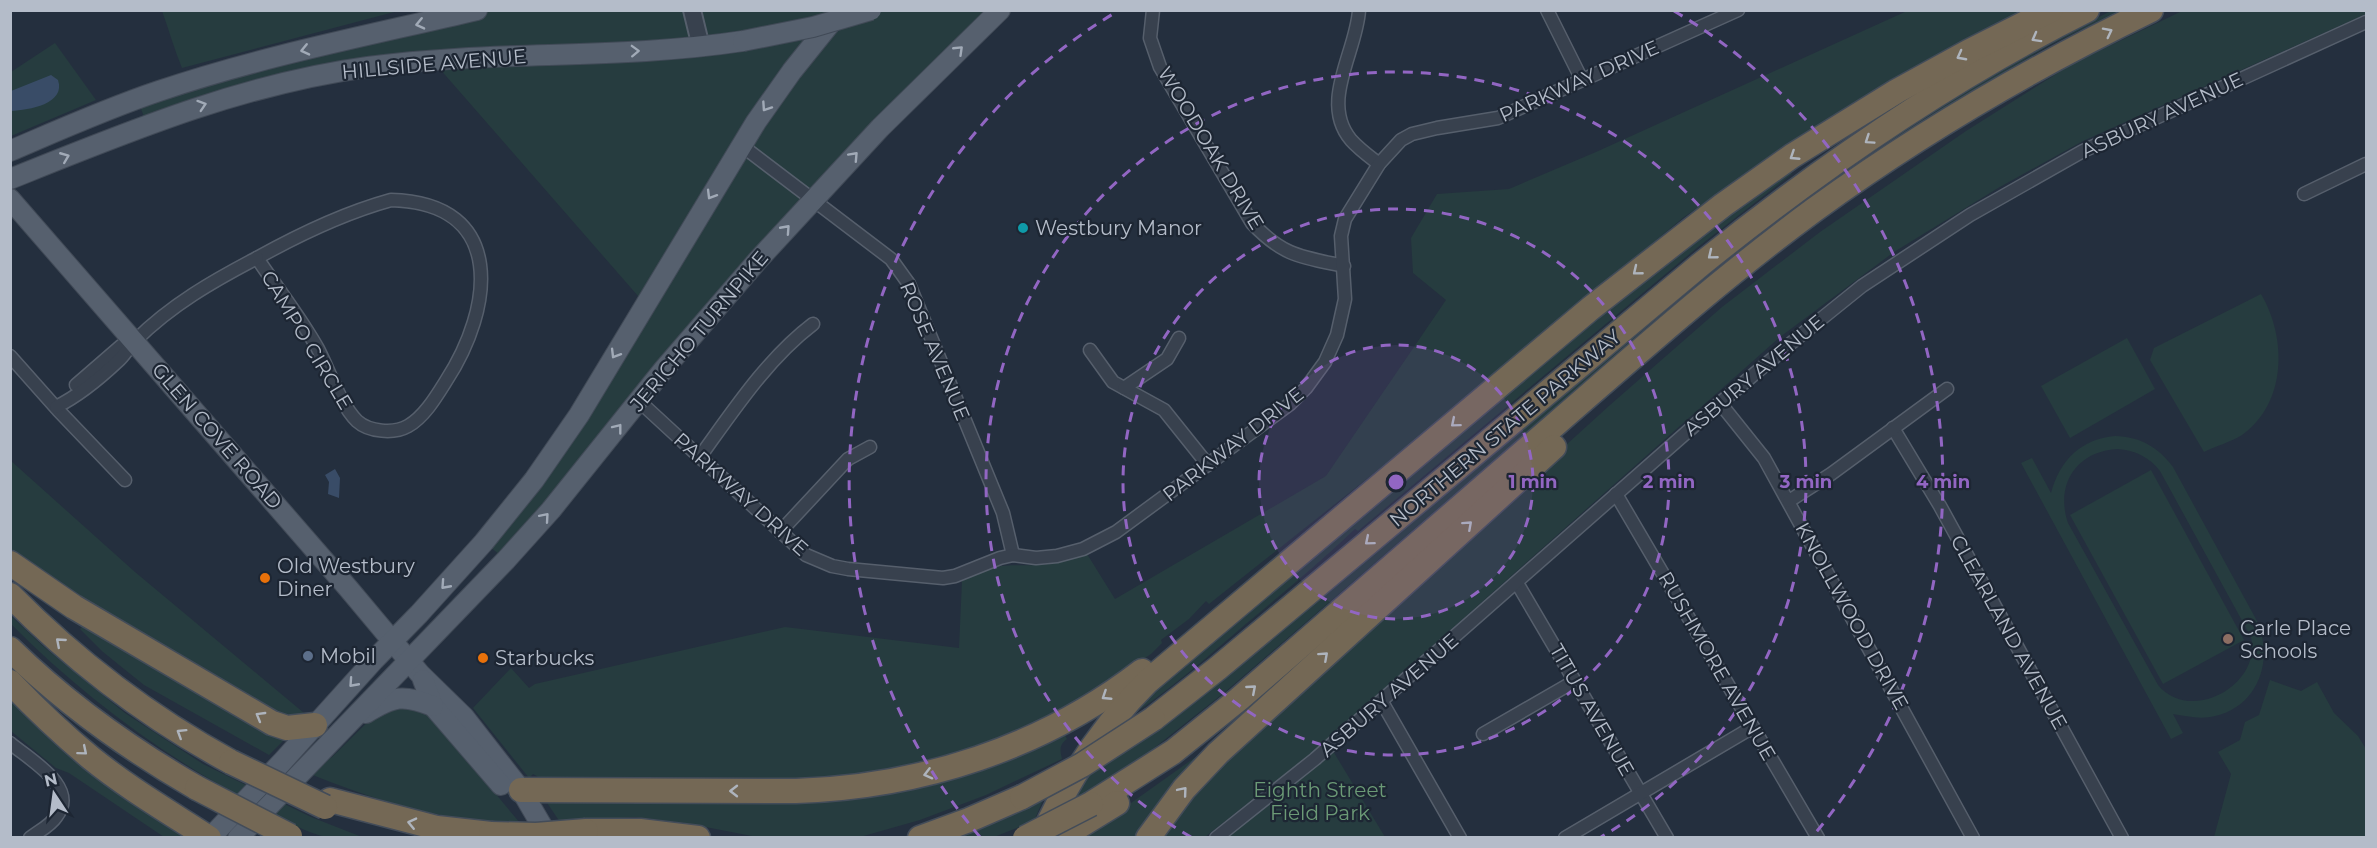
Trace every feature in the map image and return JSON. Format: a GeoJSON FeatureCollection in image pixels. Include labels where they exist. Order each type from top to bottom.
{"type":"FeatureCollection","features":[{"type":"Feature","properties":{"kind":"highway"},"geometry":{"type":"LineString","coordinates":[[1042,837],[1067,788],[1117,713],[1163,667],[1616,288],[1731,199],[1801,151],[1898,91],[2050,10]]}},
{"type":"Feature","properties":{"kind":"highway","name":"NORTHERN STATE PARKWAY"},"geometry":{"type":"LineString","coordinates":[[920,837],[987,813],[1022,797],[1082,765],[1153,719],[1227,661],[1692,271],[1765,214],[1841,159],[1936,97],[2087,10]]}},
{"type":"Feature","properties":{"kind":"highway","name":"NORTHERN STATE PARKWAY"},"geometry":{"type":"LineString","coordinates":[[1025,837],[1091,804],[1173,752],[1239,699],[1683,314],[1782,234],[1946,121],[2049,62],[2151,10]]}},
{"type":"Feature","properties":{"kind":"highway"},"geometry":{"type":"LineString","coordinates":[[1148,837],[1167,809],[1212,759],[1602,403],[1726,295],[1782,234]]}},
{"type":"Feature","properties":{"kind":"highway"},"geometry":{"type":"LineString","coordinates":[[520,790],[776,791],[834,789],[894,781],[961,764],[1035,736],[1092,705],[1159,657],[1258,574],[1320,536]]}},
{"type":"Feature","properties":{"kind":"highway"},"geometry":{"type":"LineString","coordinates":[[10,563],[74,607],[272,723],[287,728],[315,725]]}},
{"type":"Feature","properties":{"kind":"highway"},"geometry":{"type":"LineString","coordinates":[[10,596],[105,680],[174,729],[231,762],[282,787],[328,803],[420,825],[491,834],[536,835],[586,831],[640,831],[698,837]]}},
{"type":"Feature","properties":{"kind":"highway"},"geometry":{"type":"LineString","coordinates":[[10,649],[61,693],[118,737],[189,803],[210,837]]}},
{"type":"Feature","properties":{"kind":"highway"},"geometry":{"type":"LineString","coordinates":[[10,666],[39,694],[88,734],[138,770],[189,803],[256,837]]}},
{"type":"Feature","properties":{"kind":"highway"},"geometry":{"type":"LineString","coordinates":[[10,682],[60,731],[137,792],[189,803],[292,837]]}},
{"type":"Feature","properties":{"kind":"highway"},"geometry":{"type":"LineString","coordinates":[[1067,834],[1115,805],[1173,752]]}},
{"type":"Feature","properties":{"kind":"highway"},"geometry":{"type":"LineString","coordinates":[[328,803],[357,822],[401,837]]}},
{"type":"Feature","properties":{"kind":"main road","name":"HILLSIDE AVENUE"},"geometry":{"type":"LineString","coordinates":[[10,151],[113,108],[191,81],[270,59],[477,10]]}},
{"type":"Feature","properties":{"kind":"main road"},"geometry":{"type":"LineString","coordinates":[[210,837],[489,535],[558,448],[741,145],[780,87],[842,10]]}},
{"type":"Feature","properties":{"kind":"main road","name":"HILLSIDE AVENUE"},"geometry":{"type":"LineString","coordinates":[[10,179],[190,109],[300,79],[367,67],[432,60],[701,47],[813,27],[871,10]]}},
{"type":"Feature","properties":{"kind":"main road","name":"JERICHO TURNPIKE"},"geometry":{"type":"LineString","coordinates":[[238,837],[348,723],[415,668],[539,524],[752,268],[880,128],[1000,10]]}},
{"type":"Feature","properties":{"kind":"main road","name":"GLEN COVE ROAD"},"geometry":{"type":"LineString","coordinates":[[10,199],[415,668],[460,711],[520,790],[548,837]]}},
{"type":"Feature","properties":{"kind":"main road","name":"GLEN COVE ROAD"},"geometry":{"type":"LineString","coordinates":[[415,668],[433,706],[548,837]]}},
{"type":"Feature","properties":{"kind":"main road"},"geometry":{"type":"LineString","coordinates":[[348,723],[396,698],[412,698],[433,706]]}},
{"type":"Feature","properties":{"kind":"street"},"geometry":{"type":"LineString","coordinates":[[692,10],[701,47]]}},
{"type":"Feature","properties":{"kind":"street","name":"WOODOAK DRIVE"},"geometry":{"type":"LineString","coordinates":[[1153,10],[1150,38],[1160,67],[1252,223],[1269,241],[1281,249],[1297,256],[1344,266]]}},
{"type":"Feature","properties":{"kind":"street"},"geometry":{"type":"LineString","coordinates":[[1359,10],[1341,79],[1340,117],[1351,140],[1379,164]]}},
{"type":"Feature","properties":{"kind":"street"},"geometry":{"type":"LineString","coordinates":[[1547,10],[1582,80]]}},
{"type":"Feature","properties":{"kind":"street","name":"PARKWAY DRIVE"},"geometry":{"type":"LineString","coordinates":[[639,401],[806,555],[832,566],[942,578],[955,576],[1013,555],[1036,558],[1057,556],[1083,549],[1136,519],[1290,404],[1315,378],[1337,335],[1344,299],[1341,236],[1345,219],[1379,164],[1392,148],[1412,134],[1498,118],[1720,14],[1738,10]]}},
{"type":"Feature","properties":{"kind":"street","name":"ASBURY AVENUE"},"geometry":{"type":"LineString","coordinates":[[1216,837],[1316,759],[1720,403],[1847,298],[1970,215],[2083,151],[2367,22]]}},
{"type":"Feature","properties":{"kind":"street","name":"ROSE AVENUE"},"geometry":{"type":"LineString","coordinates":[[741,145],[891,259],[909,284],[1003,513],[1013,555]]}},
{"type":"Feature","properties":{"kind":"street"},"geometry":{"type":"LineString","coordinates":[[2304,194],[2367,164]]}},
{"type":"Feature","properties":{"kind":"street","name":"CAMPO CIRCLE"},"geometry":{"type":"LineString","coordinates":[[56,407],[66,394],[120,346],[134,341],[185,299],[212,282],[302,233],[367,207],[392,200],[415,201],[431,205],[446,213],[461,226],[472,240],[481,268],[479,310],[462,357],[426,410],[408,426],[395,431],[377,430],[358,422],[346,405],[316,347],[257,258]]}},
{"type":"Feature","properties":{"kind":"street"},"geometry":{"type":"LineString","coordinates":[[699,458],[742,399],[792,340],[813,324]]}},
{"type":"Feature","properties":{"kind":"street"},"geometry":{"type":"LineString","coordinates":[[1124,388],[1167,359],[1179,338]]}},
{"type":"Feature","properties":{"kind":"street"},"geometry":{"type":"LineString","coordinates":[[1090,350],[1113,382],[1164,410],[1208,465]]}},
{"type":"Feature","properties":{"kind":"street"},"geometry":{"type":"LineString","coordinates":[[10,356],[125,480]]}},
{"type":"Feature","properties":{"kind":"street"},"geometry":{"type":"LineString","coordinates":[[1789,501],[1947,389]]}},
{"type":"Feature","properties":{"kind":"street","name":"KNOLLWOOD DRIVE"},"geometry":{"type":"LineString","coordinates":[[1720,403],[1758,448],[1789,501],[1973,837]]}},
{"type":"Feature","properties":{"kind":"street","name":"CLEARLAND AVENUE"},"geometry":{"type":"LineString","coordinates":[[1893,428],[1940,506],[2122,837]]}},
{"type":"Feature","properties":{"kind":"street"},"geometry":{"type":"LineString","coordinates":[[780,532],[848,459],[870,447]]}},
{"type":"Feature","properties":{"kind":"street","name":"RUSHMORE AVENUE"},"geometry":{"type":"LineString","coordinates":[[1616,494],[1818,837]]}},
{"type":"Feature","properties":{"kind":"street","name":"TITUS AVENUE"},"geometry":{"type":"LineString","coordinates":[[1517,582],[1667,837]]}},
{"type":"Feature","properties":{"kind":"street"},"geometry":{"type":"LineString","coordinates":[[1483,734],[1575,681]]}},
{"type":"Feature","properties":{"kind":"street"},"geometry":{"type":"LineString","coordinates":[[1382,702],[1460,837]]}},
{"type":"Feature","properties":{"kind":"street"},"geometry":{"type":"LineString","coordinates":[[1565,837],[1753,727]]}},
{"type":"Feature","properties":{"kind":"street"},"geometry":{"type":"LineString","coordinates":[[10,743],[49,775],[60,787],[63,800],[57,816],[30,837]]}},
{"type":"Feature","properties":{"kind":"green space"},"geometry":{"type":"Polygon","coordinates":[[[162,10],[398,11],[182,68],[162,10]]]}},
{"type":"Feature","properties":{"kind":"green space"},"geometry":{"type":"Polygon","coordinates":[[[477,11],[1000,11],[939,69],[506,560],[484,542],[645,304],[432,60],[413,62],[147,124],[137,99],[477,11]]]}},
{"type":"Feature","properties":{"kind":"green space"},"geometry":{"type":"Polygon","coordinates":[[[1907,11],[2023,11],[1951,48],[1842,110],[1684,217],[1431,428],[1209,604],[1206,601],[1189,619],[1161,640],[1162,643],[1151,654],[1079,703],[1018,733],[952,759],[868,778],[784,783],[539,781],[540,778],[533,774],[529,778],[473,708],[511,668],[529,688],[535,684],[785,627],[959,648],[962,581],[995,567],[1049,564],[1087,554],[1115,599],[1326,476],[1446,300],[1413,273],[1411,238],[1437,194],[1509,189],[1907,11]]]}},
{"type":"Feature","properties":{"kind":"green space"},"geometry":{"type":"Polygon","coordinates":[[[2111,11],[2119,11],[2050,45],[1928,117],[1824,186],[1722,264],[1225,692],[1144,756],[1076,799],[1087,775],[1136,745],[1189,706],[1720,262],[1823,183],[1926,114],[2049,42],[2111,11]]]}},
{"type":"Feature","properties":{"kind":"green space"},"geometry":{"type":"Polygon","coordinates":[[[2182,11],[2366,11],[2366,14],[2083,141],[1998,188],[1894,252],[1780,337],[1313,752],[1205,837],[1157,838],[1191,792],[1387,608],[1610,405],[1722,307],[1820,232],[1966,131],[2072,64],[2182,11]]]}},
{"type":"Feature","properties":{"kind":"green space"},"geometry":{"type":"Polygon","coordinates":[[[55,43],[96,100],[11,136],[11,72],[55,43]]]}},
{"type":"Feature","properties":{"kind":"green space"},"geometry":{"type":"Polygon","coordinates":[[[1787,168],[1792,174],[1698,247],[1358,531],[1355,529],[1302,577],[1185,675],[1120,723],[1134,706],[1492,401],[1787,168]]]}},
{"type":"Feature","properties":{"kind":"green space"},"geometry":{"type":"Polygon","coordinates":[[[2261,294],[2275,330],[2278,350],[2275,388],[2268,406],[2257,422],[2242,435],[2204,452],[2150,360],[2154,348],[2261,294]]]}},
{"type":"Feature","properties":{"kind":"green space"},"geometry":{"type":"Polygon","coordinates":[[[2127,338],[2155,389],[2070,438],[2041,386],[2127,338]]]}},
{"type":"Feature","properties":{"kind":"green space"},"geometry":{"type":"Polygon","coordinates":[[[2115,436],[2141,441],[2155,449],[2173,467],[2257,621],[2262,636],[2263,665],[2252,692],[2230,711],[2215,716],[2199,718],[2173,714],[2183,733],[2171,739],[2021,463],[2032,458],[2051,493],[2066,461],[2082,447],[2103,438],[2115,436]],[[2124,450],[2103,451],[2091,456],[2080,463],[2072,473],[2064,496],[2068,523],[2158,685],[2172,696],[2188,701],[2204,700],[2221,694],[2235,684],[2246,671],[2251,655],[2251,637],[2160,471],[2146,458],[2124,450]]]}},
{"type":"Feature","properties":{"kind":"green space"},"geometry":{"type":"Polygon","coordinates":[[[10,460],[135,572],[304,713],[282,721],[43,576],[11,549],[10,460]]]}},
{"type":"Feature","properties":{"kind":"green space"},"geometry":{"type":"Polygon","coordinates":[[[2151,470],[2244,640],[2163,684],[2070,515],[2151,470]]]}},
{"type":"Feature","properties":{"kind":"green space"},"geometry":{"type":"Polygon","coordinates":[[[10,615],[44,647],[125,713],[203,764],[311,817],[362,837],[335,838],[311,833],[233,793],[165,751],[100,704],[39,652],[11,624],[10,615]]]}},
{"type":"Feature","properties":{"kind":"green space"},"geometry":{"type":"Polygon","coordinates":[[[88,619],[287,737],[269,755],[144,685],[103,652],[80,629],[88,619]]]}},
{"type":"Feature","properties":{"kind":"green space"},"geometry":{"type":"Polygon","coordinates":[[[2270,680],[2301,691],[2317,682],[2334,713],[2358,736],[2366,749],[2366,837],[2214,837],[2231,774],[2218,752],[2240,740],[2245,722],[2259,715],[2270,680]]]}},
{"type":"Feature","properties":{"kind":"green space"},"geometry":{"type":"Polygon","coordinates":[[[10,692],[192,837],[164,837],[69,773],[56,768],[11,731],[10,692]]]}},
{"type":"Feature","properties":{"kind":"green space"},"geometry":{"type":"Polygon","coordinates":[[[386,704],[405,705],[428,713],[520,823],[438,815],[359,793],[308,773],[332,757],[386,704]]]}},
{"type":"Feature","properties":{"kind":"green space"},"geometry":{"type":"Polygon","coordinates":[[[1061,728],[1067,739],[1061,748],[1062,759],[986,795],[920,820],[860,837],[757,837],[685,823],[635,817],[560,822],[543,797],[806,795],[1061,728]]]}},
{"type":"Feature","properties":{"kind":"green space"},"geometry":{"type":"Polygon","coordinates":[[[1211,746],[1138,837],[1075,838],[1117,813],[1211,746]]]}},
{"type":"Feature","properties":{"kind":"green space","name":"Eighth Street Field Park"},"geometry":{"type":"Polygon","coordinates":[[[1330,746],[1385,837],[1216,838],[1330,746]]]}},
{"type":"Feature","properties":{"kind":"green space"},"geometry":{"type":"Polygon","coordinates":[[[1043,800],[1034,821],[994,837],[958,838],[1043,800]]]}},
{"type":"Feature","properties":{"kind":"water"},"geometry":{"type":"Polygon","coordinates":[[[51,75],[58,80],[57,95],[36,107],[11,111],[11,91],[51,75]]]}},
{"type":"Feature","properties":{"kind":"water"},"geometry":{"type":"Polygon","coordinates":[[[335,469],[340,478],[339,498],[328,494],[329,482],[325,475],[335,469]]]}},
{"type":"Feature","properties":{"kind":"place","name":"Westbury Manor"},"geometry":{"type":"Point","coordinates":[1023,228]}},
{"type":"Feature","properties":{"kind":"place","name":"Old Westbury Diner"},"geometry":{"type":"Point","coordinates":[265,578]}},
{"type":"Feature","properties":{"kind":"place","name":"Carle Place Schools"},"geometry":{"type":"Point","coordinates":[2228,639]}},
{"type":"Feature","properties":{"kind":"place","name":"Mobil"},"geometry":{"type":"Point","coordinates":[308,656]}},
{"type":"Feature","properties":{"kind":"place","name":"Starbucks"},"geometry":{"type":"Point","coordinates":[483,658]}}]}
